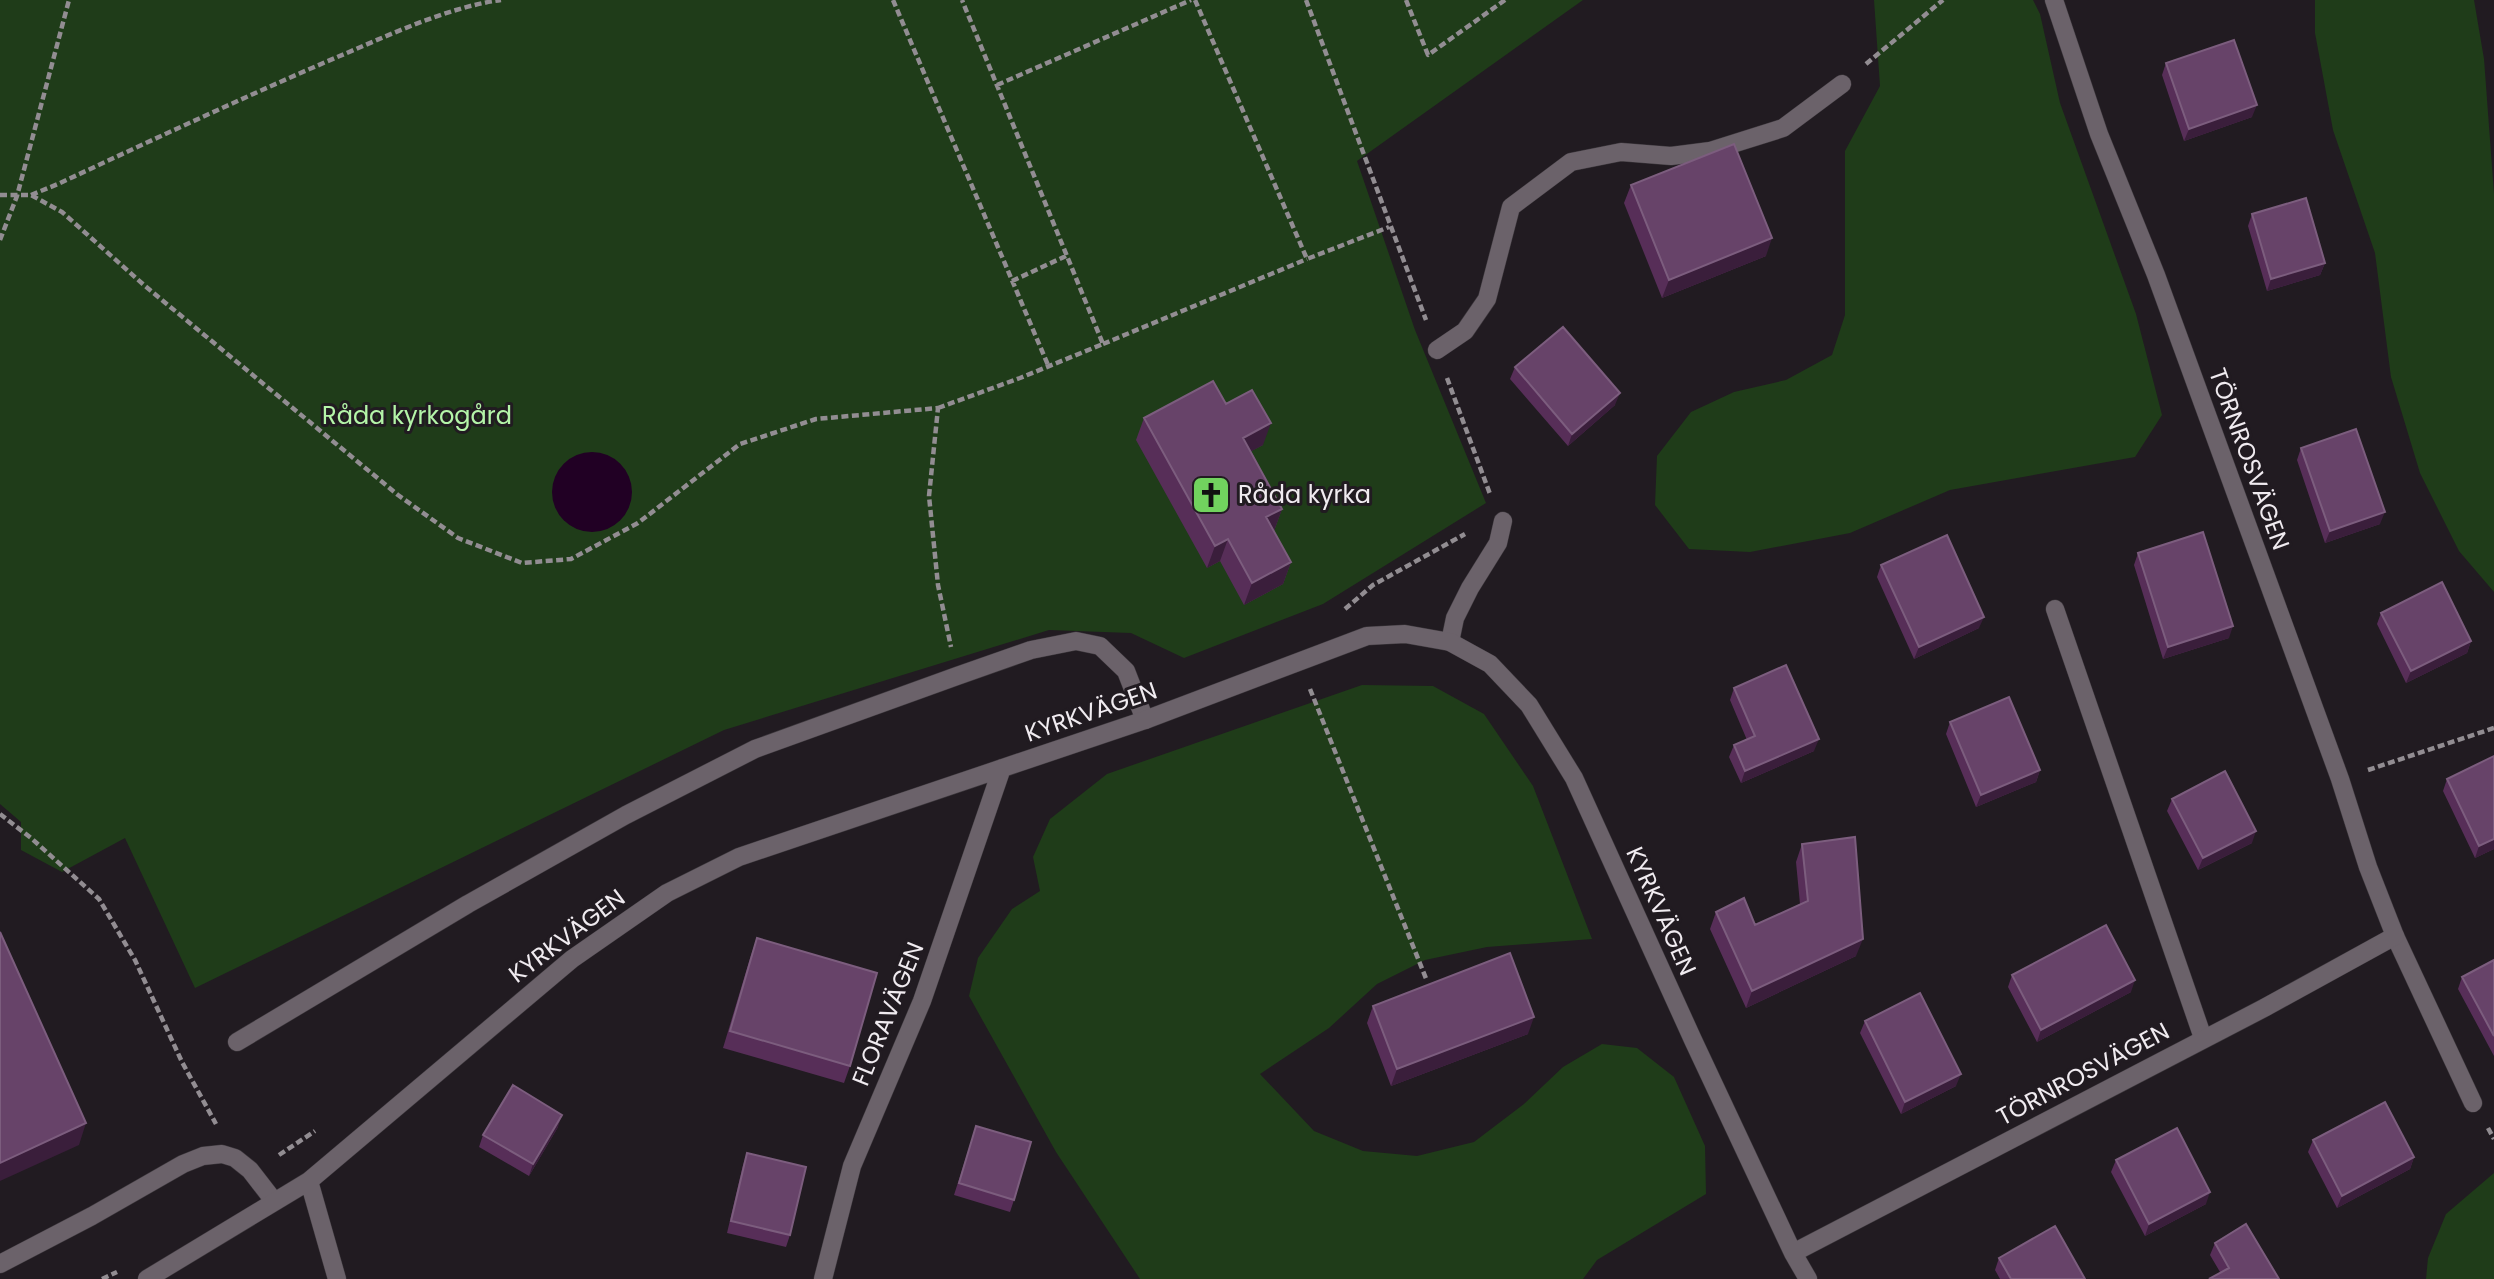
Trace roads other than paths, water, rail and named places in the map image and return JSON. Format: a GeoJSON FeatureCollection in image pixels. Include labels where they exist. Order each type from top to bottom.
{"type":"FeatureCollection","features":[{"type":"Feature","properties":{"kind":"street","name":"TÖRNROSVÄGEN"},"geometry":{"type":"LineString","coordinates":[[2054,0],[2099,134],[2160,288],[2340,779],[2368,867],[2395,936],[2473,1102]]}},
{"type":"Feature","properties":{"kind":"street"},"geometry":{"type":"LineString","coordinates":[[1437,350],[1465,331],[1488,299],[1511,206],[1571,162],[1621,152],[1671,156],[1710,151],[1783,128],[1842,84]]}},
{"type":"Feature","properties":{"kind":"street"},"geometry":{"type":"LineString","coordinates":[[1450,642],[1455,618],[1498,543],[1503,521]]}},
{"type":"Feature","properties":{"kind":"street"},"geometry":{"type":"LineString","coordinates":[[2055,609],[2203,1038]]}},
{"type":"Feature","properties":{"kind":"street","name":"KYRKVÄGEN"},"geometry":{"type":"LineString","coordinates":[[147,1279],[309,1181],[552,975],[667,893],[739,857],[1145,720],[1367,636],[1405,634],[1450,642],[1490,664],[1529,705],[1574,778],[1693,1040],[1793,1253],[1808,1279]]}},
{"type":"Feature","properties":{"kind":"street"},"geometry":{"type":"LineString","coordinates":[[237,1042],[468,904],[626,815],[755,749],[957,676],[1031,650],[1076,641],[1100,646],[1126,670],[1145,720]]}},
{"type":"Feature","properties":{"kind":"street","name":"FLORAVÄGEN"},"geometry":{"type":"LineString","coordinates":[[823,1279],[852,1166],[922,1001],[1002,768]]}},
{"type":"Feature","properties":{"kind":"street","name":"TÖRNROSVÄGEN"},"geometry":{"type":"LineString","coordinates":[[1793,1253],[2264,1008],[2395,936]]}},
{"type":"Feature","properties":{"kind":"street"},"geometry":{"type":"LineString","coordinates":[[0,1264],[183,1164],[213,1155],[222,1154],[235,1158],[250,1170],[274,1201]]}},
{"type":"Feature","properties":{"kind":"street"},"geometry":{"type":"LineString","coordinates":[[309,1181],[337,1279]]}},
{"type":"Feature","properties":{"kind":"place","name":"Råda kyrka"},"geometry":{"type":"Point","coordinates":[1211,495]}},
{"type":"Feature","properties":{"kind":"park label","name":"Råda kyrkogård"},"geometry":{"type":"Point","coordinates":[417,416]}}]}
